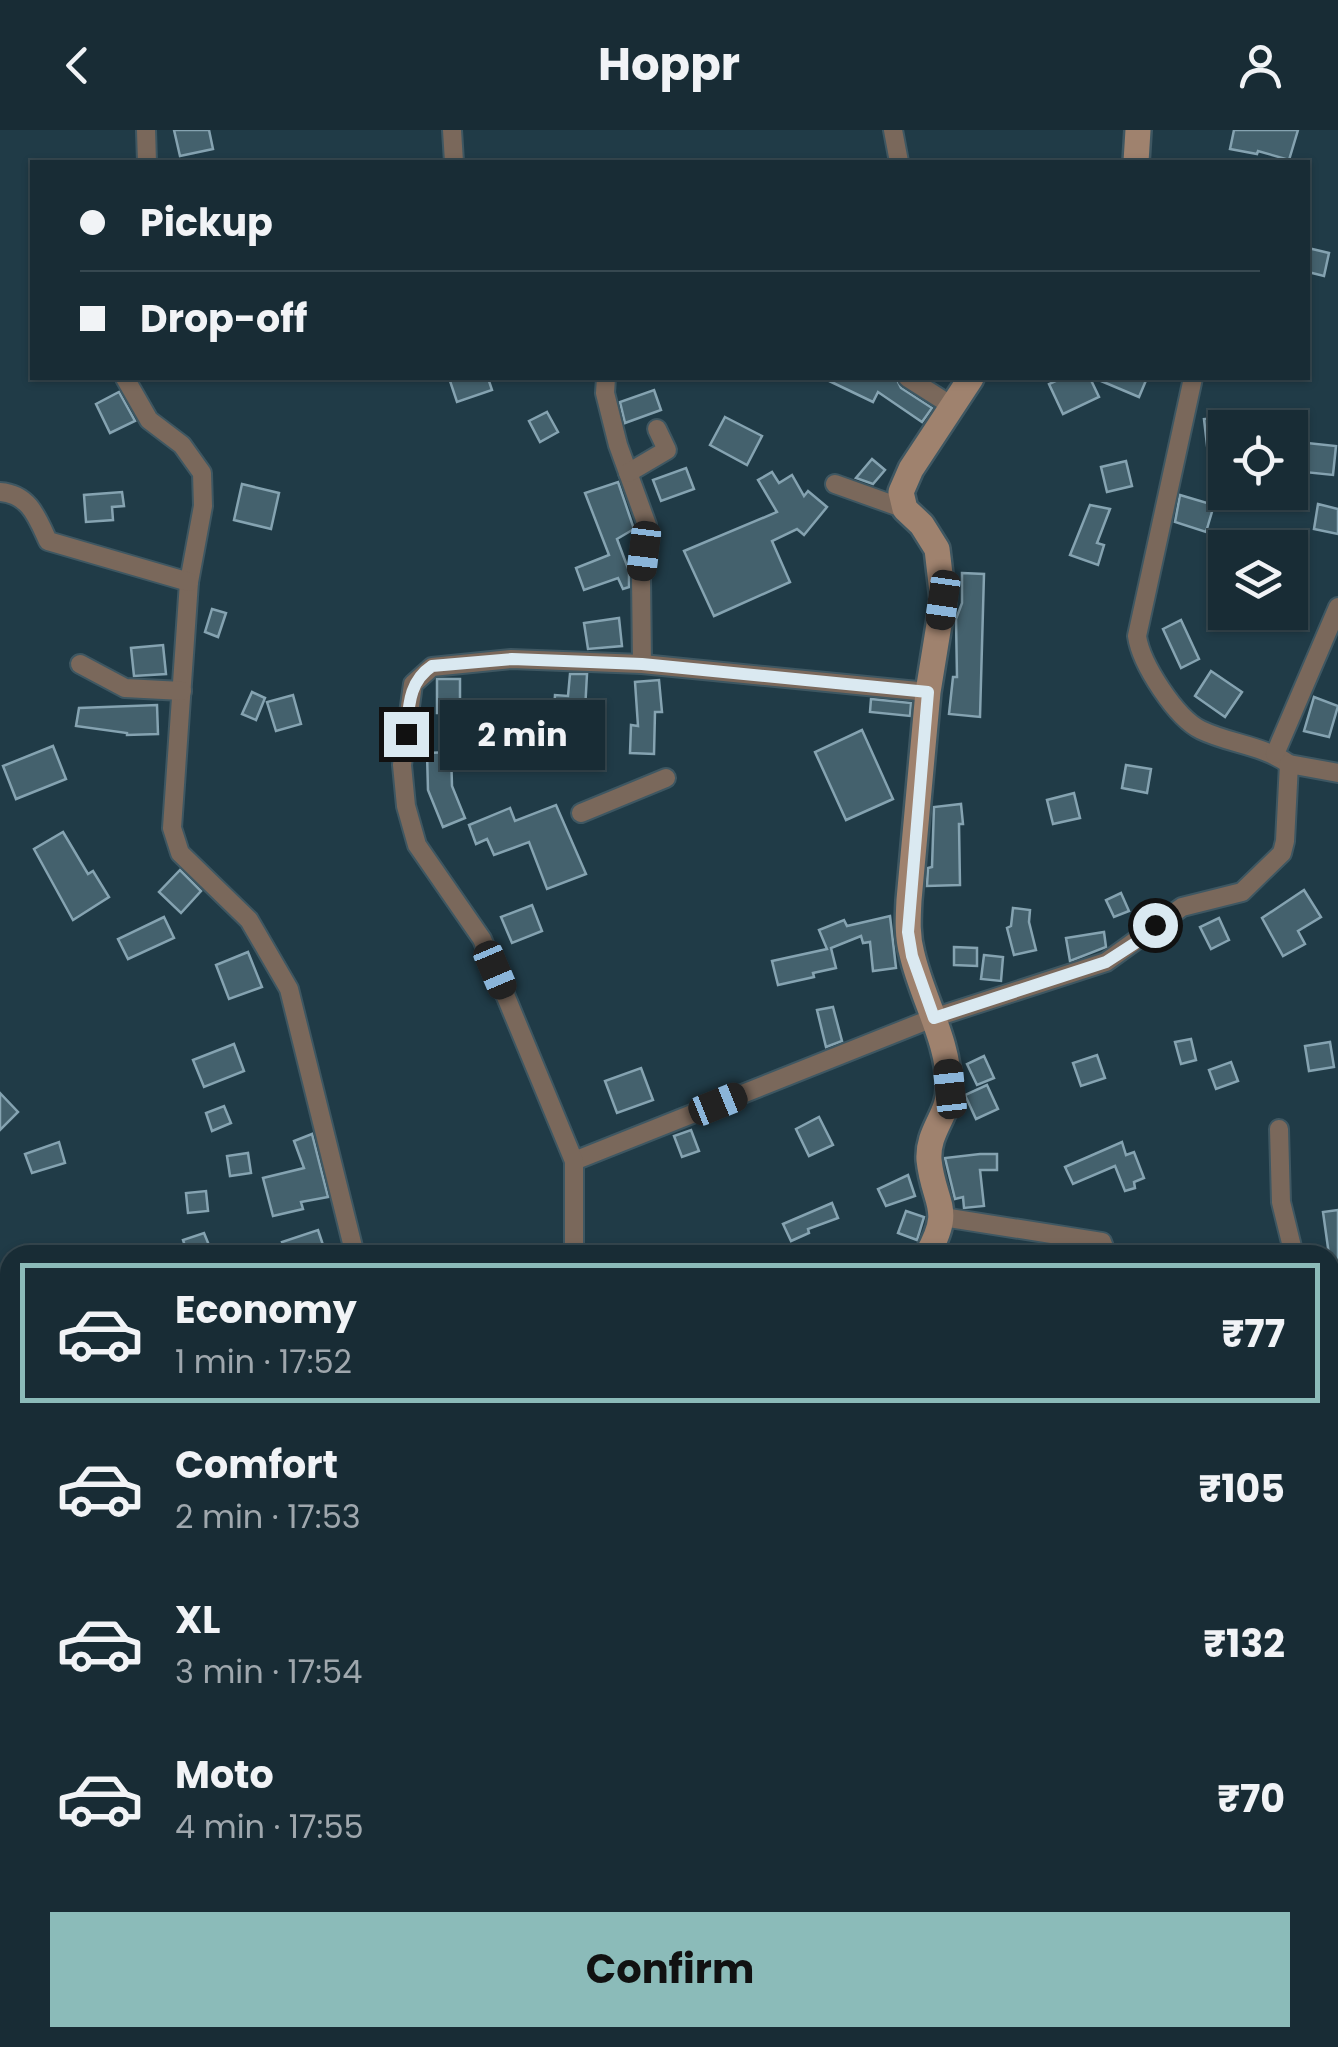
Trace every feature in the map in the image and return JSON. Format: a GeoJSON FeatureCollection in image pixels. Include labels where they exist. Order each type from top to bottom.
{"type":"FeatureCollection","features":[{"type":"Feature","properties":{"kind":"street"},"geometry":{"type":"LineString","coordinates":[[146,130],[147,160]]}},
{"type":"Feature","properties":{"kind":"street"},"geometry":{"type":"LineString","coordinates":[[452,130],[454,160]]}},
{"type":"Feature","properties":{"kind":"street"},"geometry":{"type":"LineString","coordinates":[[894,130],[900,160]]}},
{"type":"Feature","properties":{"kind":"street"},"geometry":{"type":"LineString","coordinates":[[1136,160],[1138,130]]}},
{"type":"Feature","properties":{"kind":"street"},"geometry":{"type":"LineString","coordinates":[[126,380],[149,420],[182,444],[202,473],[203,506],[188,582],[172,828],[180,853],[248,920],[289,989],[352,1245]]}},
{"type":"Feature","properties":{"kind":"street"},"geometry":{"type":"LineString","coordinates":[[606,380],[605,394],[647,525],[640,577],[642,664]]}},
{"type":"Feature","properties":{"kind":"street"},"geometry":{"type":"LineString","coordinates":[[911,380],[952,406]]}},
{"type":"Feature","properties":{"kind":"street"},"geometry":{"type":"LineString","coordinates":[[905,509],[901,492],[911,469],[971,380]]}},
{"type":"Feature","properties":{"kind":"street"},"geometry":{"type":"LineString","coordinates":[[1193,380],[1136,636],[1139,653],[1159,686],[1198,729],[1282,759],[1338,773]]}},
{"type":"Feature","properties":{"kind":"street"},"geometry":{"type":"LineString","coordinates":[[628,473],[667,450],[657,429]]}},
{"type":"Feature","properties":{"kind":"street"},"geometry":{"type":"LineString","coordinates":[[836,484],[905,509],[930,537],[942,569],[943,600],[928,692],[908,932],[912,956],[947,1062],[950,1089],[946,1110],[929,1144],[932,1177],[943,1217],[931,1245]]}},
{"type":"Feature","properties":{"kind":"street"},"geometry":{"type":"LineString","coordinates":[[0,492],[15,494],[32,508],[48,541],[188,582]]}},
{"type":"Feature","properties":{"kind":"street"},"geometry":{"type":"LineString","coordinates":[[574,1161],[934,1018],[1106,962],[1182,907],[1242,892],[1282,853],[1282,759],[1338,607]]}},
{"type":"Feature","properties":{"kind":"street"},"geometry":{"type":"LineString","coordinates":[[574,1245],[574,1161],[482,939],[417,845],[406,806],[402,765],[413,684],[432,666],[512,659],[642,664],[928,692]]}},
{"type":"Feature","properties":{"kind":"street"},"geometry":{"type":"LineString","coordinates":[[80,664],[125,688],[182,690]]}},
{"type":"Feature","properties":{"kind":"street"},"geometry":{"type":"LineString","coordinates":[[581,813],[666,778]]}},
{"type":"Feature","properties":{"kind":"street"},"geometry":{"type":"LineString","coordinates":[[1279,1129],[1281,1202],[1292,1245]]}},
{"type":"Feature","properties":{"kind":"street"},"geometry":{"type":"LineString","coordinates":[[943,1217],[1103,1245]]}},
{"type":"Feature","properties":{"kind":"building"},"geometry":{"type":"Polygon","coordinates":[[[174,130],[209,130],[213,149],[180,156],[174,130]]]}},
{"type":"Feature","properties":{"kind":"building"},"geometry":{"type":"Polygon","coordinates":[[[1234,130],[1298,130],[1289,160],[1258,151],[1257,154],[1230,149],[1234,130]]]}},
{"type":"Feature","properties":{"kind":"building"},"geometry":{"type":"Polygon","coordinates":[[[1310,248],[1329,253],[1324,276],[1310,272],[1310,248]]]}},
{"type":"Feature","properties":{"kind":"building"},"geometry":{"type":"Polygon","coordinates":[[[450,380],[489,380],[492,390],[457,402],[450,380]]]}},
{"type":"Feature","properties":{"kind":"building"},"geometry":{"type":"Polygon","coordinates":[[[827,380],[897,380],[901,388],[932,408],[922,422],[878,392],[873,402],[827,380]]]}},
{"type":"Feature","properties":{"kind":"building"},"geometry":{"type":"Polygon","coordinates":[[[1058,380],[1091,380],[1099,397],[1063,414],[1049,384],[1058,380]]]}},
{"type":"Feature","properties":{"kind":"building"},"geometry":{"type":"Polygon","coordinates":[[[1099,380],[1146,380],[1139,397],[1099,380]]]}},
{"type":"Feature","properties":{"kind":"building"},"geometry":{"type":"Polygon","coordinates":[[[654,390],[661,410],[625,423],[620,402],[654,390]]]}},
{"type":"Feature","properties":{"kind":"building"},"geometry":{"type":"Polygon","coordinates":[[[119,392],[135,421],[110,433],[96,404],[119,392]]]}},
{"type":"Feature","properties":{"kind":"building"},"geometry":{"type":"Polygon","coordinates":[[[547,412],[558,432],[540,442],[529,421],[547,412]]]}},
{"type":"Feature","properties":{"kind":"building"},"geometry":{"type":"Polygon","coordinates":[[[725,417],[762,436],[747,465],[710,445],[725,417]]]}},
{"type":"Feature","properties":{"kind":"building"},"geometry":{"type":"Polygon","coordinates":[[[1204,419],[1208,419],[1208,454],[1204,419]]]}},
{"type":"Feature","properties":{"kind":"building"},"geometry":{"type":"Polygon","coordinates":[[[1308,443],[1336,446],[1333,475],[1308,472],[1308,443]]]}},
{"type":"Feature","properties":{"kind":"building"},"geometry":{"type":"Polygon","coordinates":[[[872,459],[885,470],[873,484],[856,478],[872,459]]]}},
{"type":"Feature","properties":{"kind":"building"},"geometry":{"type":"Polygon","coordinates":[[[1126,461],[1132,486],[1107,492],[1101,467],[1126,461]]]}},
{"type":"Feature","properties":{"kind":"building"},"geometry":{"type":"Polygon","coordinates":[[[686,468],[694,489],[661,501],[653,480],[686,468]]]}},
{"type":"Feature","properties":{"kind":"building"},"geometry":{"type":"Polygon","coordinates":[[[772,472],[779,483],[792,475],[804,496],[808,491],[827,507],[804,535],[797,529],[772,541],[790,582],[714,616],[684,551],[777,512],[758,480],[772,472]]]}},
{"type":"Feature","properties":{"kind":"building"},"geometry":{"type":"Polygon","coordinates":[[[618,482],[634,529],[617,539],[629,571],[629,587],[623,589],[618,578],[584,590],[576,568],[609,555],[585,493],[618,482]]]}},
{"type":"Feature","properties":{"kind":"building"},"geometry":{"type":"Polygon","coordinates":[[[242,484],[279,493],[271,529],[234,520],[242,484]]]}},
{"type":"Feature","properties":{"kind":"building"},"geometry":{"type":"Polygon","coordinates":[[[122,492],[124,506],[112,507],[113,520],[86,522],[84,495],[122,492]]]}},
{"type":"Feature","properties":{"kind":"building"},"geometry":{"type":"Polygon","coordinates":[[[1180,495],[1208,503],[1208,510],[1213,510],[1206,532],[1175,522],[1180,495]]]}},
{"type":"Feature","properties":{"kind":"building"},"geometry":{"type":"Polygon","coordinates":[[[1318,504],[1338,509],[1338,534],[1314,529],[1318,504]]]}},
{"type":"Feature","properties":{"kind":"building"},"geometry":{"type":"Polygon","coordinates":[[[1090,505],[1110,509],[1097,543],[1104,545],[1098,565],[1070,555],[1090,505]]]}},
{"type":"Feature","properties":{"kind":"building"},"geometry":{"type":"Polygon","coordinates":[[[962,573],[984,574],[980,717],[949,714],[953,677],[957,677],[956,619],[962,603],[962,573]]]}},
{"type":"Feature","properties":{"kind":"building"},"geometry":{"type":"Polygon","coordinates":[[[212,609],[226,613],[218,637],[205,632],[212,609]]]}},
{"type":"Feature","properties":{"kind":"building"},"geometry":{"type":"Polygon","coordinates":[[[619,618],[622,646],[588,649],[584,623],[619,618]]]}},
{"type":"Feature","properties":{"kind":"building"},"geometry":{"type":"Polygon","coordinates":[[[1181,620],[1199,659],[1181,668],[1163,629],[1181,620]]]}},
{"type":"Feature","properties":{"kind":"building"},"geometry":{"type":"Polygon","coordinates":[[[163,645],[166,674],[134,676],[131,648],[163,645]]]}},
{"type":"Feature","properties":{"kind":"building"},"geometry":{"type":"Polygon","coordinates":[[[1211,671],[1242,692],[1225,717],[1195,696],[1211,671]]]}},
{"type":"Feature","properties":{"kind":"building"},"geometry":{"type":"Polygon","coordinates":[[[570,674],[587,674],[584,729],[553,727],[555,695],[568,696],[570,674]]]}},
{"type":"Feature","properties":{"kind":"building"},"geometry":{"type":"Polygon","coordinates":[[[437,679],[460,679],[460,713],[437,713],[437,679]]]}},
{"type":"Feature","properties":{"kind":"building"},"geometry":{"type":"Polygon","coordinates":[[[659,680],[662,712],[655,712],[654,754],[630,753],[631,725],[638,726],[635,682],[659,680]]]}},
{"type":"Feature","properties":{"kind":"building"},"geometry":{"type":"Polygon","coordinates":[[[252,692],[265,698],[256,720],[242,714],[252,692]]]}},
{"type":"Feature","properties":{"kind":"building"},"geometry":{"type":"Polygon","coordinates":[[[293,695],[301,724],[276,731],[267,702],[293,695]]]}},
{"type":"Feature","properties":{"kind":"building"},"geometry":{"type":"Polygon","coordinates":[[[1314,697],[1338,706],[1329,737],[1304,731],[1314,697]]]}},
{"type":"Feature","properties":{"kind":"building"},"geometry":{"type":"Polygon","coordinates":[[[871,699],[911,703],[910,716],[870,712],[871,699]]]}},
{"type":"Feature","properties":{"kind":"building"},"geometry":{"type":"Polygon","coordinates":[[[157,705],[158,734],[127,735],[76,726],[79,708],[157,705]]]}},
{"type":"Feature","properties":{"kind":"building"},"geometry":{"type":"Polygon","coordinates":[[[862,730],[893,799],[846,820],[815,752],[862,730]]]}},
{"type":"Feature","properties":{"kind":"building"},"geometry":{"type":"Polygon","coordinates":[[[53,746],[66,779],[16,799],[3,766],[53,746]]]}},
{"type":"Feature","properties":{"kind":"building"},"geometry":{"type":"Polygon","coordinates":[[[451,752],[452,786],[465,818],[443,827],[428,790],[427,753],[451,752]]]}},
{"type":"Feature","properties":{"kind":"building"},"geometry":{"type":"Polygon","coordinates":[[[1126,765],[1151,769],[1147,793],[1122,788],[1126,765]]]}},
{"type":"Feature","properties":{"kind":"building"},"geometry":{"type":"Polygon","coordinates":[[[1074,793],[1080,818],[1053,824],[1047,800],[1074,793]]]}},
{"type":"Feature","properties":{"kind":"building"},"geometry":{"type":"Polygon","coordinates":[[[961,804],[960,885],[927,886],[928,868],[932,867],[934,807],[961,804]]]}},
{"type":"Feature","properties":{"kind":"building"},"geometry":{"type":"Polygon","coordinates":[[[556,805],[586,874],[547,889],[529,842],[494,855],[487,839],[476,844],[469,825],[510,808],[515,821],[556,805]]]}},
{"type":"Feature","properties":{"kind":"building"},"geometry":{"type":"Polygon","coordinates":[[[63,832],[88,874],[93,871],[109,897],[73,920],[34,849],[63,832]]]}},
{"type":"Feature","properties":{"kind":"building"},"geometry":{"type":"Polygon","coordinates":[[[180,870],[201,891],[181,913],[159,892],[180,870]]]}},
{"type":"Feature","properties":{"kind":"building"},"geometry":{"type":"Polygon","coordinates":[[[1304,890],[1321,917],[1298,931],[1305,944],[1283,956],[1262,918],[1304,890]]]}},
{"type":"Feature","properties":{"kind":"building"},"geometry":{"type":"Polygon","coordinates":[[[1121,893],[1129,911],[1114,917],[1106,900],[1121,893]]]}},
{"type":"Feature","properties":{"kind":"building"},"geometry":{"type":"Polygon","coordinates":[[[532,905],[542,931],[512,943],[501,917],[532,905]]]}},
{"type":"Feature","properties":{"kind":"building"},"geometry":{"type":"Polygon","coordinates":[[[1013,908],[1030,910],[1036,950],[1014,955],[1007,928],[1011,926],[1013,908]]]}},
{"type":"Feature","properties":{"kind":"building"},"geometry":{"type":"Polygon","coordinates":[[[890,916],[896,968],[873,971],[870,942],[863,943],[861,936],[831,948],[836,968],[778,985],[772,961],[827,949],[819,930],[844,920],[847,926],[890,916]]]}},
{"type":"Feature","properties":{"kind":"building"},"geometry":{"type":"Polygon","coordinates":[[[164,917],[174,938],[128,959],[118,939],[164,917]]]}},
{"type":"Feature","properties":{"kind":"building"},"geometry":{"type":"Polygon","coordinates":[[[1219,918],[1229,940],[1211,949],[1200,927],[1219,918]]]}},
{"type":"Feature","properties":{"kind":"building"},"geometry":{"type":"Polygon","coordinates":[[[1104,932],[1106,947],[1070,961],[1066,938],[1104,932]]]}},
{"type":"Feature","properties":{"kind":"building"},"geometry":{"type":"Polygon","coordinates":[[[954,947],[977,948],[977,966],[954,965],[954,947]]]}},
{"type":"Feature","properties":{"kind":"building"},"geometry":{"type":"Polygon","coordinates":[[[248,952],[262,987],[229,999],[216,965],[248,952]]]}},
{"type":"Feature","properties":{"kind":"building"},"geometry":{"type":"Polygon","coordinates":[[[984,955],[1003,957],[1001,981],[981,979],[984,955]]]}},
{"type":"Feature","properties":{"kind":"building"},"geometry":{"type":"Polygon","coordinates":[[[833,1007],[842,1041],[826,1047],[817,1010],[833,1007]]]}},
{"type":"Feature","properties":{"kind":"building"},"geometry":{"type":"Polygon","coordinates":[[[1191,1039],[1196,1060],[1181,1064],[1175,1042],[1191,1039]]]}},
{"type":"Feature","properties":{"kind":"building"},"geometry":{"type":"Polygon","coordinates":[[[1330,1042],[1334,1067],[1309,1071],[1305,1046],[1330,1042]]]}},
{"type":"Feature","properties":{"kind":"building"},"geometry":{"type":"Polygon","coordinates":[[[234,1044],[244,1071],[204,1087],[193,1060],[234,1044]]]}},
{"type":"Feature","properties":{"kind":"building"},"geometry":{"type":"Polygon","coordinates":[[[1097,1055],[1105,1078],[1081,1086],[1073,1063],[1097,1055]]]}},
{"type":"Feature","properties":{"kind":"building"},"geometry":{"type":"Polygon","coordinates":[[[984,1056],[994,1078],[977,1085],[967,1064],[984,1056]]]}},
{"type":"Feature","properties":{"kind":"building"},"geometry":{"type":"Polygon","coordinates":[[[1231,1062],[1238,1081],[1216,1089],[1209,1070],[1231,1062]]]}},
{"type":"Feature","properties":{"kind":"building"},"geometry":{"type":"Polygon","coordinates":[[[641,1068],[653,1100],[617,1113],[605,1081],[641,1068]]]}},
{"type":"Feature","properties":{"kind":"building"},"geometry":{"type":"Polygon","coordinates":[[[987,1085],[998,1109],[976,1119],[965,1095],[987,1085]]]}},
{"type":"Feature","properties":{"kind":"building"},"geometry":{"type":"Polygon","coordinates":[[[0,1093],[18,1112],[0,1130],[0,1093]]]}},
{"type":"Feature","properties":{"kind":"building"},"geometry":{"type":"Polygon","coordinates":[[[224,1106],[231,1123],[212,1131],[206,1113],[224,1106]]]}},
{"type":"Feature","properties":{"kind":"building"},"geometry":{"type":"Polygon","coordinates":[[[819,1117],[833,1145],[809,1156],[796,1129],[819,1117]]]}},
{"type":"Feature","properties":{"kind":"building"},"geometry":{"type":"Polygon","coordinates":[[[691,1130],[699,1151],[682,1157],[674,1136],[691,1130]]]}},
{"type":"Feature","properties":{"kind":"building"},"geometry":{"type":"Polygon","coordinates":[[[312,1134],[328,1197],[301,1202],[303,1209],[273,1216],[263,1178],[304,1168],[294,1141],[312,1134]]]}},
{"type":"Feature","properties":{"kind":"building"},"geometry":{"type":"Polygon","coordinates":[[[59,1142],[65,1163],[32,1173],[25,1154],[59,1142]]]}},
{"type":"Feature","properties":{"kind":"building"},"geometry":{"type":"Polygon","coordinates":[[[1122,1142],[1126,1155],[1134,1152],[1144,1178],[1134,1182],[1135,1188],[1125,1191],[1115,1166],[1073,1184],[1065,1167],[1122,1142]]]}},
{"type":"Feature","properties":{"kind":"building"},"geometry":{"type":"Polygon","coordinates":[[[248,1153],[251,1173],[230,1176],[227,1156],[248,1153]]]}},
{"type":"Feature","properties":{"kind":"building"},"geometry":{"type":"Polygon","coordinates":[[[997,1154],[997,1170],[980,1170],[984,1206],[964,1208],[963,1197],[955,1199],[945,1158],[997,1154]]]}},
{"type":"Feature","properties":{"kind":"building"},"geometry":{"type":"Polygon","coordinates":[[[908,1175],[915,1196],[886,1206],[878,1189],[908,1175]]]}},
{"type":"Feature","properties":{"kind":"building"},"geometry":{"type":"Polygon","coordinates":[[[206,1191],[208,1211],[188,1213],[186,1193],[206,1191]]]}},
{"type":"Feature","properties":{"kind":"building"},"geometry":{"type":"Polygon","coordinates":[[[832,1203],[838,1218],[808,1229],[809,1233],[791,1241],[783,1224],[832,1203]]]}},
{"type":"Feature","properties":{"kind":"building"},"geometry":{"type":"Polygon","coordinates":[[[1338,1210],[1338,1245],[1328,1245],[1323,1212],[1338,1210]]]}},
{"type":"Feature","properties":{"kind":"building"},"geometry":{"type":"Polygon","coordinates":[[[906,1211],[924,1217],[917,1240],[898,1233],[906,1211]]]}},
{"type":"Feature","properties":{"kind":"building"},"geometry":{"type":"Polygon","coordinates":[[[318,1230],[323,1245],[283,1245],[282,1242],[318,1230]]]}},
{"type":"Feature","properties":{"kind":"building"},"geometry":{"type":"Polygon","coordinates":[[[204,1233],[209,1245],[185,1245],[183,1240],[204,1233]]]}},
{"type":"Feature","properties":{"kind":"route"},"geometry":{"type":"LineString","coordinates":[[406,734],[413,684],[422,672],[432,666],[512,659],[642,664],[928,692],[908,932],[912,956],[934,1018],[1106,962],[1155,925]]}}]}
